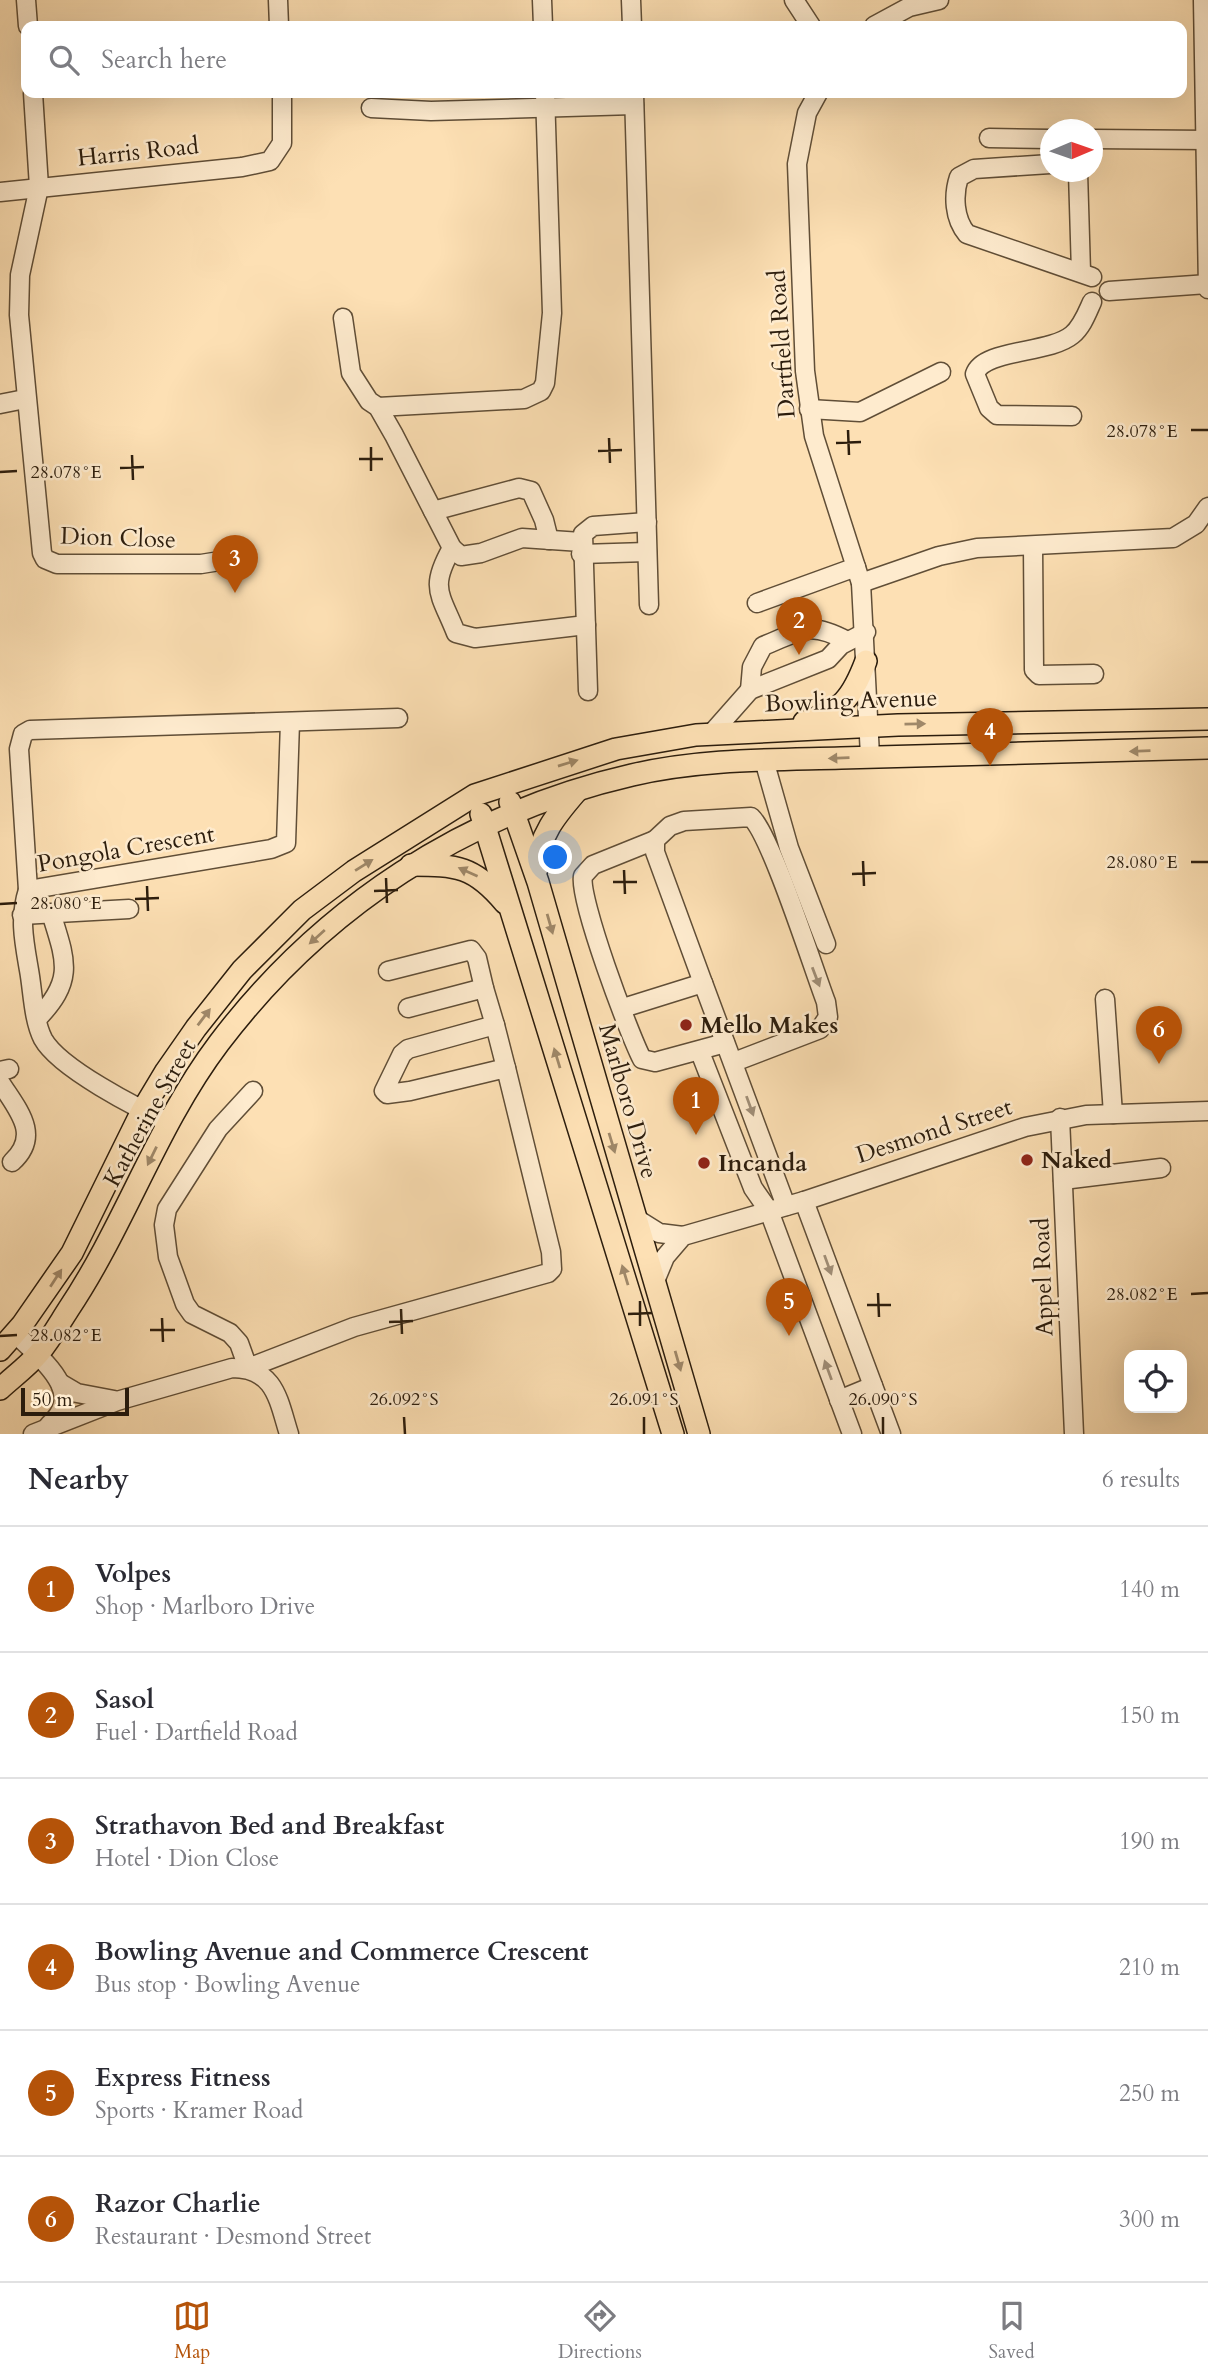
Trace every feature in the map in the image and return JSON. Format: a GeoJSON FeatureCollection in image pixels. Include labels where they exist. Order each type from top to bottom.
{"type":"FeatureCollection","features":[{"type":"Feature","properties":{"kind":"main road"},"geometry":{"type":"LineString","coordinates":[[782,729],[836,710],[854,689],[866,661]]}},
{"type":"Feature","properties":{"kind":"main road","name":"Bowling Avenue"},"geometry":{"type":"LineString","coordinates":[[503,783],[616,749],[712,733],[870,726],[1208,719]]}},
{"type":"Feature","properties":{"kind":"main road"},"geometry":{"type":"LineString","coordinates":[[1127,721],[1208,727]]}},
{"type":"Feature","properties":{"kind":"main road"},"geometry":{"type":"LineString","coordinates":[[515,812],[579,789],[635,774],[764,760],[1205,749]]}},
{"type":"Feature","properties":{"kind":"main road","name":"Katherine Street"},"geometry":{"type":"LineString","coordinates":[[0,1350],[72,1253],[142,1111],[211,1008],[242,970],[302,910],[354,871],[475,795],[503,783]]}},
{"type":"Feature","properties":{"kind":"main road","name":"Marlboro Drive"},"geometry":{"type":"LineString","coordinates":[[503,783],[538,882],[699,1434]]}},
{"type":"Feature","properties":{"kind":"main road"},"geometry":{"type":"LineString","coordinates":[[538,882],[541,842],[559,812],[579,789]]}},
{"type":"Feature","properties":{"kind":"main road"},"geometry":{"type":"LineString","coordinates":[[475,795],[673,1434]]}},
{"type":"Feature","properties":{"kind":"main road","name":"Katherine Street"},"geometry":{"type":"LineString","coordinates":[[0,1388],[37,1356],[111,1241],[169,1122],[211,1053],[280,971],[369,893],[411,865],[515,812]]}},
{"type":"Feature","properties":{"kind":"main road"},"geometry":{"type":"LineString","coordinates":[[411,865],[471,870],[490,885],[510,910]]}},
{"type":"Feature","properties":{"kind":"street"},"geometry":{"type":"LineString","coordinates":[[26,0],[28,21]]}},
{"type":"Feature","properties":{"kind":"street"},"geometry":{"type":"LineString","coordinates":[[278,0],[279,21]]}},
{"type":"Feature","properties":{"kind":"street"},"geometry":{"type":"LineString","coordinates":[[542,0],[543,21]]}},
{"type":"Feature","properties":{"kind":"street"},"geometry":{"type":"LineString","coordinates":[[631,0],[632,21]]}},
{"type":"Feature","properties":{"kind":"street"},"geometry":{"type":"LineString","coordinates":[[794,0],[808,21]]}},
{"type":"Feature","properties":{"kind":"street"},"geometry":{"type":"LineString","coordinates":[[883,21],[909,7],[939,0]]}},
{"type":"Feature","properties":{"kind":"street"},"geometry":{"type":"LineString","coordinates":[[1109,290],[1208,287],[1203,0]]}},
{"type":"Feature","properties":{"kind":"street"},"geometry":{"type":"LineString","coordinates":[[0,404],[25,399],[19,315],[20,275],[39,187],[33,98]]}},
{"type":"Feature","properties":{"kind":"street","name":"Harris Road"},"geometry":{"type":"LineString","coordinates":[[0,192],[243,167],[270,161],[278,153],[283,129],[282,98]]}},
{"type":"Feature","properties":{"kind":"street","name":"Dartfield Road"},"geometry":{"type":"LineString","coordinates":[[815,98],[807,113],[797,164],[800,291],[809,409],[825,473],[859,575],[866,632],[870,756]]}},
{"type":"Feature","properties":{"kind":"street"},"geometry":{"type":"LineString","coordinates":[[371,108],[431,111],[545,100],[634,99],[649,605]]}},
{"type":"Feature","properties":{"kind":"street"},"geometry":{"type":"LineString","coordinates":[[377,407],[524,399],[541,391],[545,383],[552,334],[545,100]]}},
{"type":"Feature","properties":{"kind":"street"},"geometry":{"type":"LineString","coordinates":[[989,138],[1040,138]]}},
{"type":"Feature","properties":{"kind":"street"},"geometry":{"type":"LineString","coordinates":[[1103,139],[1207,140]]}},
{"type":"Feature","properties":{"kind":"street"},"geometry":{"type":"LineString","coordinates":[[1040,165],[974,169],[960,177],[956,188],[956,213],[967,234],[1104,279],[1109,290]]}},
{"type":"Feature","properties":{"kind":"street"},"geometry":{"type":"LineString","coordinates":[[1079,182],[1087,274],[1083,293],[1092,302]]}},
{"type":"Feature","properties":{"kind":"street"},"geometry":{"type":"LineString","coordinates":[[1072,416],[997,415],[989,408],[975,374],[977,367],[986,360],[1043,349],[1073,335],[1092,302],[1103,300],[1109,290]]}},
{"type":"Feature","properties":{"kind":"street"},"geometry":{"type":"LineString","coordinates":[[343,318],[351,373],[369,401],[377,407],[452,548],[461,556],[522,538],[549,540],[611,553],[647,552]]}},
{"type":"Feature","properties":{"kind":"street"},"geometry":{"type":"LineString","coordinates":[[809,409],[860,412],[941,372]]}},
{"type":"Feature","properties":{"kind":"street","name":"Dion Close"},"geometry":{"type":"LineString","coordinates":[[25,399],[39,544],[46,559],[57,564],[201,564],[226,560]]}},
{"type":"Feature","properties":{"kind":"street"},"geometry":{"type":"LineString","coordinates":[[433,511],[519,488],[531,491],[544,520],[549,540]]}},
{"type":"Feature","properties":{"kind":"street"},"geometry":{"type":"LineString","coordinates":[[757,603],[956,551],[1173,538],[1196,524],[1207,509]]}},
{"type":"Feature","properties":{"kind":"street"},"geometry":{"type":"LineString","coordinates":[[588,691],[581,548],[587,528],[647,522]]}},
{"type":"Feature","properties":{"kind":"street"},"geometry":{"type":"LineString","coordinates":[[609,525],[611,553]]}},
{"type":"Feature","properties":{"kind":"street"},"geometry":{"type":"LineString","coordinates":[[1032,546],[1034,670],[1039,675],[1094,674]]}},
{"type":"Feature","properties":{"kind":"street"},"geometry":{"type":"LineString","coordinates":[[452,548],[437,579],[456,633],[475,638],[586,625]]}},
{"type":"Feature","properties":{"kind":"street"},"geometry":{"type":"LineString","coordinates":[[750,691],[752,667],[762,646],[817,627],[848,641]]}},
{"type":"Feature","properties":{"kind":"street"},"geometry":{"type":"LineString","coordinates":[[712,733],[750,691],[828,659],[848,641],[866,632]]}},
{"type":"Feature","properties":{"kind":"street"},"geometry":{"type":"LineString","coordinates":[[28,890],[19,749],[23,734],[30,730],[398,718]]}},
{"type":"Feature","properties":{"kind":"street","name":"Pongola Crescent"},"geometry":{"type":"LineString","coordinates":[[169,1122],[142,1111],[57,1055],[43,1038],[37,1018],[22,915],[28,890],[271,849],[286,843],[290,722]]}},
{"type":"Feature","properties":{"kind":"street"},"geometry":{"type":"LineString","coordinates":[[764,760],[789,848],[826,944]]}},
{"type":"Feature","properties":{"kind":"street"},"geometry":{"type":"LineString","coordinates":[[725,1043],[700,1052],[655,1062],[642,1059],[599,941],[582,881],[593,865],[655,840],[670,826],[684,821],[741,816],[751,817],[758,824],[764,854],[828,1017],[820,1029],[734,1062]]}},
{"type":"Feature","properties":{"kind":"street"},"geometry":{"type":"LineString","coordinates":[[655,840],[655,852],[734,1062],[777,1209],[852,1434]]}},
{"type":"Feature","properties":{"kind":"street"},"geometry":{"type":"LineString","coordinates":[[22,915],[129,909]]}},
{"type":"Feature","properties":{"kind":"street"},"geometry":{"type":"LineString","coordinates":[[37,1018],[62,987],[64,956],[51,913]]}},
{"type":"Feature","properties":{"kind":"street"},"geometry":{"type":"LineString","coordinates":[[33,1434],[49,1425],[117,1401],[232,1368],[248,1368],[354,1327],[535,1277],[552,1269],[551,1252],[477,958],[471,950],[388,971]]}},
{"type":"Feature","properties":{"kind":"street"},"geometry":{"type":"LineString","coordinates":[[623,1008],[703,983]]}},
{"type":"Feature","properties":{"kind":"street"},"geometry":{"type":"LineString","coordinates":[[408,1008],[484,988]]}},
{"type":"Feature","properties":{"kind":"street"},"geometry":{"type":"LineString","coordinates":[[1105,999],[1113,1114]]}},
{"type":"Feature","properties":{"kind":"street"},"geometry":{"type":"LineString","coordinates":[[495,1025],[408,1049],[402,1054],[384,1091],[387,1094],[410,1091],[506,1068]]}},
{"type":"Feature","properties":{"kind":"street"},"geometry":{"type":"LineString","coordinates":[[700,1052],[753,1188],[777,1209]]}},
{"type":"Feature","properties":{"kind":"street"},"geometry":{"type":"LineString","coordinates":[[3,1074],[27,1131],[23,1151],[12,1162]]}},
{"type":"Feature","properties":{"kind":"street"},"geometry":{"type":"LineString","coordinates":[[253,1091],[218,1129],[167,1209],[164,1225],[168,1257],[185,1304],[202,1322],[230,1334],[239,1343],[248,1368],[262,1374],[270,1384],[289,1434]]}},
{"type":"Feature","properties":{"kind":"street","name":"Desmond Street"},"geometry":{"type":"LineString","coordinates":[[683,1237],[804,1201],[956,1148],[1060,1118],[1208,1111]]}},
{"type":"Feature","properties":{"kind":"street","name":"Appel Road"},"geometry":{"type":"LineString","coordinates":[[1060,1118],[1074,1434]]}},
{"type":"Feature","properties":{"kind":"street"},"geometry":{"type":"LineString","coordinates":[[1063,1180],[1161,1168]]}},
{"type":"Feature","properties":{"kind":"street"},"geometry":{"type":"LineString","coordinates":[[804,1201],[891,1434]]}},
{"type":"Feature","properties":{"kind":"street"},"geometry":{"type":"LineString","coordinates":[[635,1218],[653,1230],[683,1237]]}},
{"type":"Feature","properties":{"kind":"street"},"geometry":{"type":"LineString","coordinates":[[655,1281],[664,1257],[683,1237]]}},
{"type":"Feature","properties":{"kind":"street"},"geometry":{"type":"LineString","coordinates":[[15,1333],[60,1383],[76,1393],[117,1401]]}},
{"type":"Feature","properties":{"kind":"street"},"geometry":{"type":"LineString","coordinates":[[49,1425],[61,1415],[64,1406],[60,1383]]}},
{"type":"Feature","properties":{"kind":"street"},"geometry":{"type":"LineString","coordinates":[[839,1400],[873,1386]]}},
{"type":"Feature","properties":{"kind":"place","name":"Strathavon Bed and Breakfast"},"geometry":{"type":"Point","coordinates":[235,593]}},
{"type":"Feature","properties":{"kind":"place","name":"Sasol"},"geometry":{"type":"Point","coordinates":[799,655]}},
{"type":"Feature","properties":{"kind":"place","name":"Bowling Avenue and Commerce Crescent"},"geometry":{"type":"Point","coordinates":[990,766]}},
{"type":"Feature","properties":{"kind":"place","name":"Mello Makes"},"geometry":{"type":"Point","coordinates":[686,1025]}},
{"type":"Feature","properties":{"kind":"place","name":"Razor Charlie"},"geometry":{"type":"Point","coordinates":[1159,1064]}},
{"type":"Feature","properties":{"kind":"place","name":"Volpes"},"geometry":{"type":"Point","coordinates":[696,1135]}},
{"type":"Feature","properties":{"kind":"place","name":"Naked"},"geometry":{"type":"Point","coordinates":[1027,1160]}},
{"type":"Feature","properties":{"kind":"place","name":"Incanda"},"geometry":{"type":"Point","coordinates":[704,1163]}},
{"type":"Feature","properties":{"kind":"place","name":"Express Fitness"},"geometry":{"type":"Point","coordinates":[789,1336]}}]}
